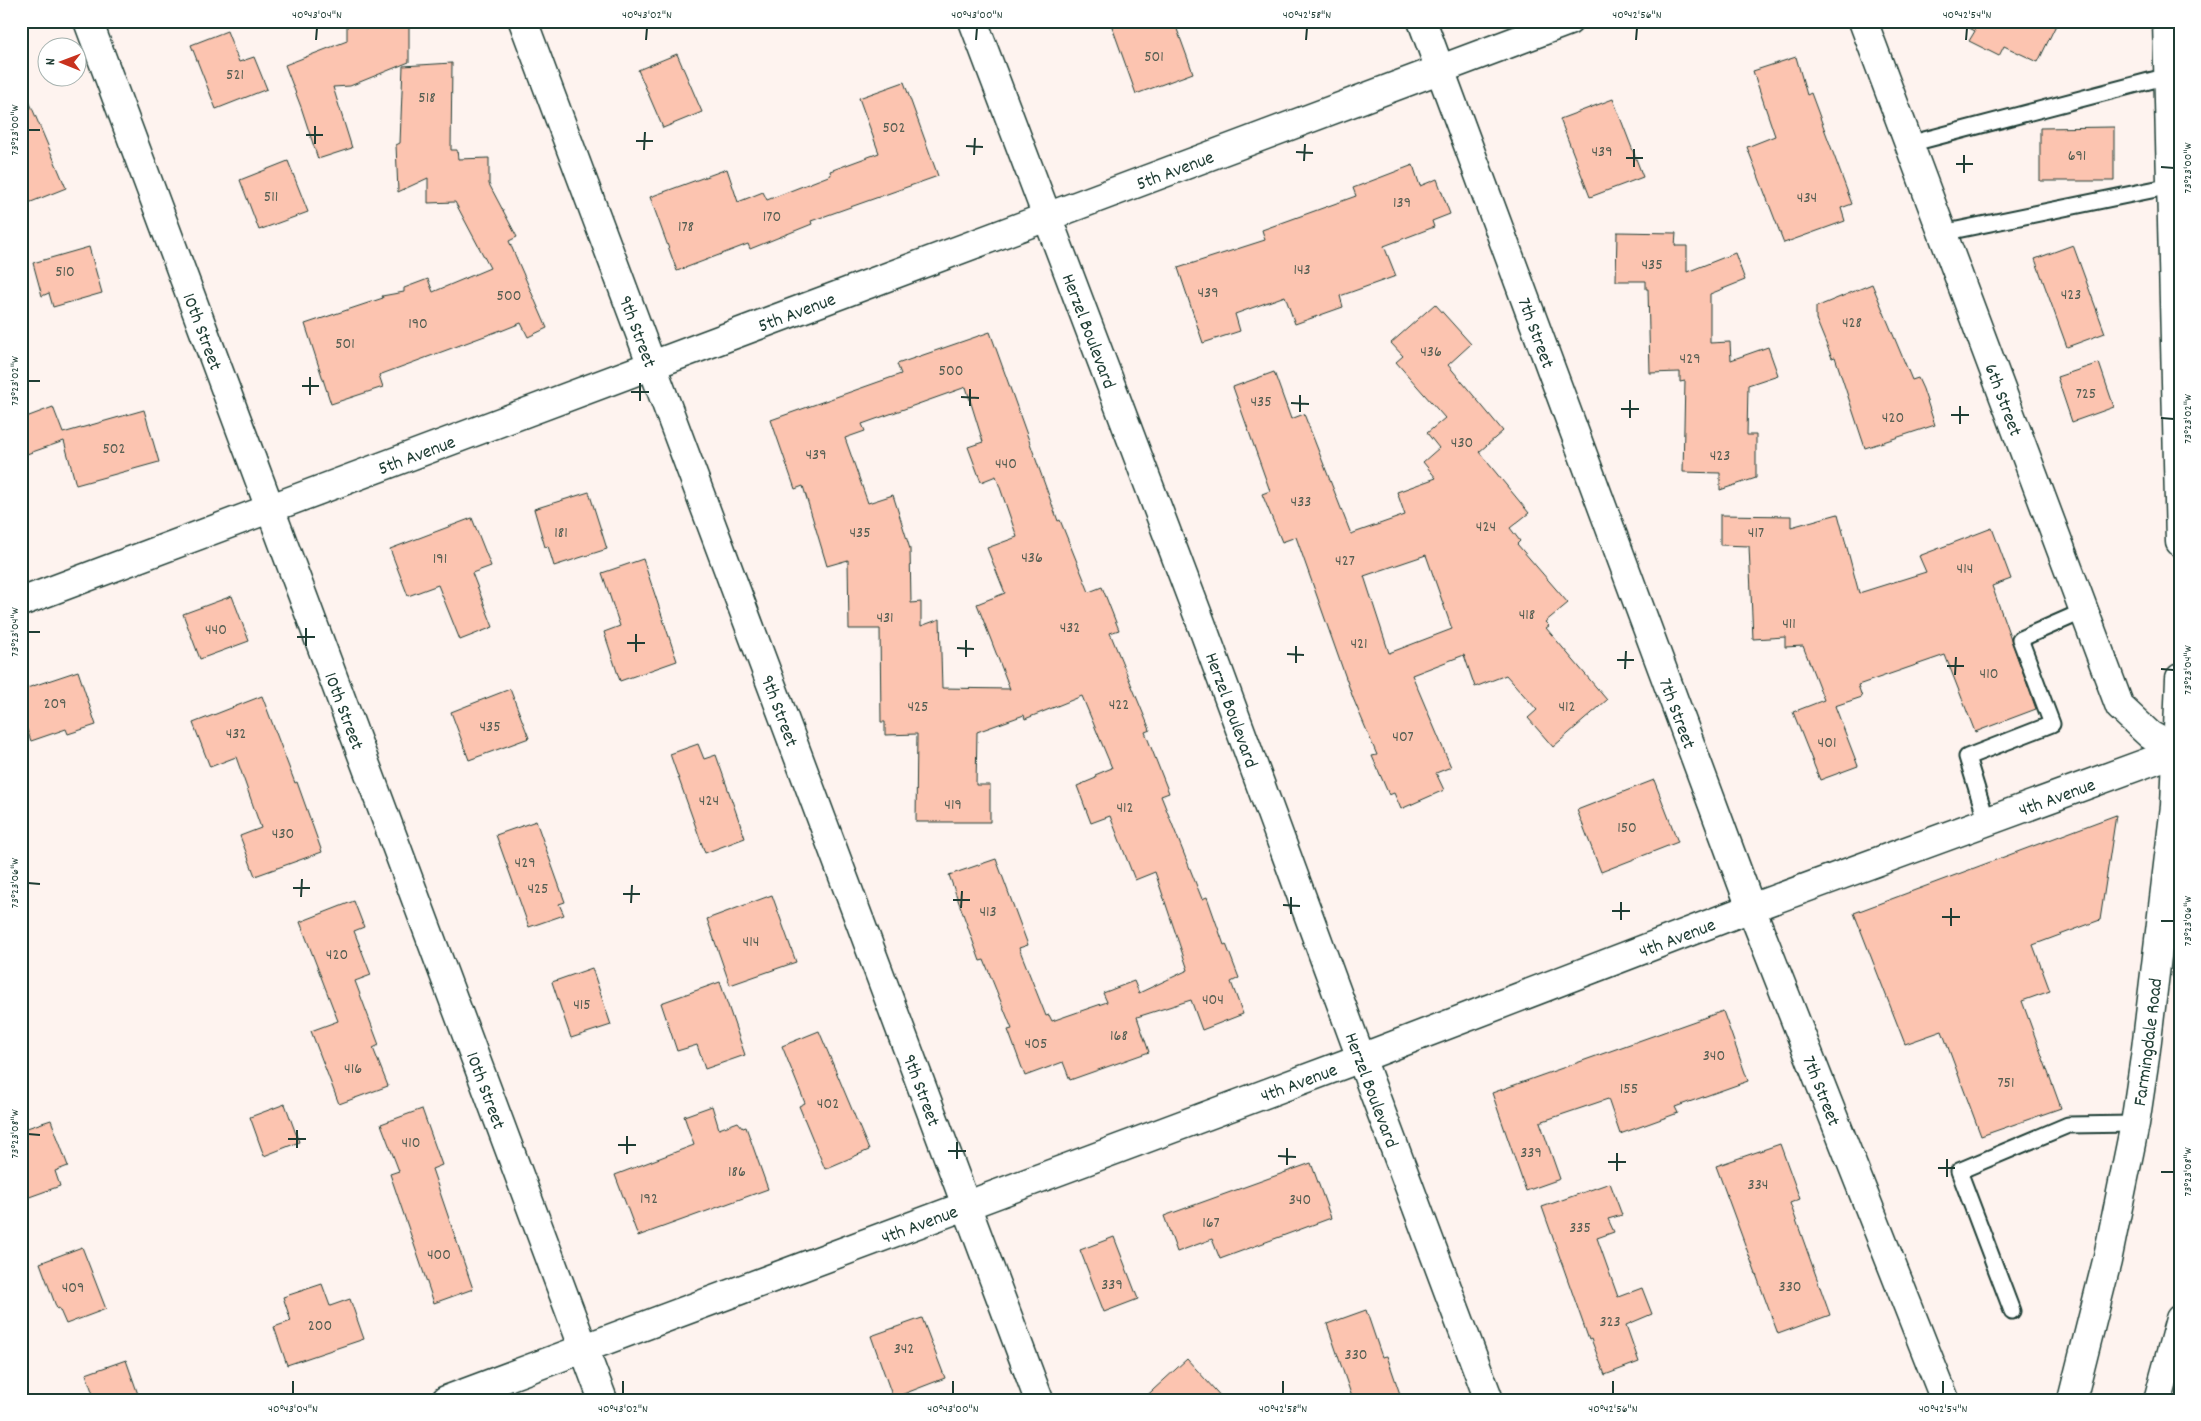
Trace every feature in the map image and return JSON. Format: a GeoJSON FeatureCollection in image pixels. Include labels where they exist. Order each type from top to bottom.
{"type":"FeatureCollection","features":[{"type":"Feature","properties":{"kind":"street","name":"10th Street"},"geometry":{"type":"LineString","coordinates":[[88,21],[603,1400]]}},
{"type":"Feature","properties":{"kind":"street","name":"9th Street"},"geometry":{"type":"LineString","coordinates":[[523,21],[1039,1400]]}},
{"type":"Feature","properties":{"kind":"street","name":"Herzel Boulevard"},"geometry":{"type":"LineString","coordinates":[[973,21],[1201,623],[1360,1058],[1489,1400]]}},
{"type":"Feature","properties":{"kind":"street","name":"7th Street"},"geometry":{"type":"LineString","coordinates":[[1422,21],[1751,908],[1945,1400]]}},
{"type":"Feature","properties":{"kind":"street","name":"5th Avenue"},"geometry":{"type":"LineString","coordinates":[[21,602],[1570,21]]}},
{"type":"Feature","properties":{"kind":"street","name":"6th Street"},"geometry":{"type":"LineString","coordinates":[[1862,21],[2120,707],[2150,735],[2178,751]]}},
{"type":"Feature","properties":{"kind":"street"},"geometry":{"type":"LineString","coordinates":[[2167,21],[2180,542]]}},
{"type":"Feature","properties":{"kind":"street","name":"Farmingdale Road"},"geometry":{"type":"LineString","coordinates":[[2072,1400],[2107,1261],[2135,1124],[2155,989],[2170,863],[2178,751],[2180,678]]}},
{"type":"Feature","properties":{"kind":"street","name":"4th Avenue"},"geometry":{"type":"LineString","coordinates":[[446,1400],[1360,1058],[1751,908],[2178,751]]}},
{"type":"Feature","properties":{"kind":"street"},"geometry":{"type":"LineString","coordinates":[[2158,1400],[2180,1319]]}},
{"type":"Feature","properties":{"kind":"lane"},"geometry":{"type":"LineString","coordinates":[[1909,144],[2168,76]]}},
{"type":"Feature","properties":{"kind":"lane"},"geometry":{"type":"LineString","coordinates":[[1942,233],[2171,186]]}},
{"type":"Feature","properties":{"kind":"lane"},"geometry":{"type":"LineString","coordinates":[[1987,822],[1967,757],[2052,724],[2020,639],[2084,610]]}},
{"type":"Feature","properties":{"kind":"lane"},"geometry":{"type":"LineString","coordinates":[[2012,1311],[1959,1171],[2068,1125],[2135,1124]]}},
{"type":"Feature","properties":{"kind":"building"},"geometry":{"type":"Polygon","coordinates":[[[347,21],[409,21],[409,62],[350,86],[333,87],[352,148],[318,159],[285,65],[347,41],[347,21]]]}},
{"type":"Feature","properties":{"kind":"building"},"geometry":{"type":"Polygon","coordinates":[[[1110,21],[1174,21],[1193,73],[1136,94],[1110,21]]]}},
{"type":"Feature","properties":{"kind":"building"},"geometry":{"type":"Polygon","coordinates":[[[1956,21],[2058,21],[2038,62],[2004,46],[1999,56],[1969,41],[1975,31],[1956,21]]]}},
{"type":"Feature","properties":{"kind":"building"},"geometry":{"type":"Polygon","coordinates":[[[227,31],[239,62],[254,57],[267,89],[216,109],[191,45],[227,31]]]}},
{"type":"Feature","properties":{"kind":"building"},"geometry":{"type":"Polygon","coordinates":[[[677,54],[702,112],[663,128],[638,70],[677,54]]]}},
{"type":"Feature","properties":{"kind":"building"},"geometry":{"type":"Polygon","coordinates":[[[1796,57],[1807,95],[1811,93],[1852,204],[1841,208],[1845,221],[1784,243],[1747,147],[1775,136],[1753,71],[1796,57]]]}},
{"type":"Feature","properties":{"kind":"building"},"geometry":{"type":"Polygon","coordinates":[[[452,63],[451,150],[457,150],[458,159],[489,158],[489,184],[517,237],[509,241],[547,328],[528,337],[521,323],[501,330],[379,375],[383,387],[331,404],[305,324],[383,298],[382,296],[404,292],[404,288],[428,279],[433,292],[490,268],[455,202],[428,203],[428,178],[398,192],[396,145],[400,143],[403,66],[452,63]]]}},
{"type":"Feature","properties":{"kind":"building"},"geometry":{"type":"Polygon","coordinates":[[[21,82],[66,188],[21,206],[21,82]]]}},
{"type":"Feature","properties":{"kind":"building"},"geometry":{"type":"Polygon","coordinates":[[[904,82],[938,176],[811,221],[812,224],[750,249],[748,244],[677,271],[650,197],[727,169],[738,202],[763,192],[767,200],[831,175],[830,171],[879,153],[859,98],[904,82]]]}},
{"type":"Feature","properties":{"kind":"building"},"geometry":{"type":"Polygon","coordinates":[[[1613,99],[1643,177],[1590,197],[1560,119],[1613,99]]]}},
{"type":"Feature","properties":{"kind":"building"},"geometry":{"type":"Polygon","coordinates":[[[2114,127],[2114,181],[2040,181],[2040,128],[2114,127]]]}},
{"type":"Feature","properties":{"kind":"building"},"geometry":{"type":"Polygon","coordinates":[[[288,161],[308,212],[259,230],[240,180],[288,161]]]}},
{"type":"Feature","properties":{"kind":"building"},"geometry":{"type":"Polygon","coordinates":[[[1413,165],[1420,186],[1437,179],[1450,214],[1432,221],[1434,227],[1384,246],[1396,276],[1340,296],[1343,307],[1295,324],[1285,296],[1235,314],[1240,331],[1203,343],[1178,268],[1265,240],[1262,230],[1356,196],[1353,188],[1413,165]]]}},
{"type":"Feature","properties":{"kind":"building"},"geometry":{"type":"Polygon","coordinates":[[[1617,232],[1676,233],[1675,246],[1687,246],[1687,272],[1735,253],[1745,280],[1710,294],[1710,343],[1730,342],[1731,360],[1768,347],[1778,375],[1748,385],[1747,435],[1756,435],[1756,478],[1720,490],[1720,473],[1683,472],[1685,381],[1680,382],[1680,372],[1650,373],[1648,289],[1646,289],[1646,281],[1616,281],[1617,232]]]}},
{"type":"Feature","properties":{"kind":"building"},"geometry":{"type":"Polygon","coordinates":[[[2073,245],[2105,333],[2067,347],[2035,259],[2073,245]]]}},
{"type":"Feature","properties":{"kind":"building"},"geometry":{"type":"Polygon","coordinates":[[[89,247],[102,293],[53,307],[49,293],[42,296],[33,263],[89,247]]]}},
{"type":"Feature","properties":{"kind":"building"},"geometry":{"type":"Polygon","coordinates":[[[1872,284],[1912,380],[1918,378],[1923,389],[1935,425],[1865,448],[1835,357],[1832,358],[1816,319],[1816,307],[1872,284]]]}},
{"type":"Feature","properties":{"kind":"building"},"geometry":{"type":"Polygon","coordinates":[[[1435,304],[1471,344],[1448,365],[1503,431],[1479,452],[1529,513],[1510,528],[1520,541],[1517,544],[1568,603],[1545,622],[1549,626],[1546,628],[1607,700],[1553,747],[1528,718],[1537,710],[1506,675],[1475,687],[1464,655],[1412,675],[1451,767],[1436,773],[1444,790],[1401,809],[1394,793],[1389,795],[1372,756],[1377,755],[1353,698],[1296,537],[1282,542],[1262,494],[1270,491],[1233,387],[1274,372],[1291,419],[1304,414],[1351,534],[1405,515],[1397,492],[1436,478],[1423,462],[1439,448],[1427,433],[1445,418],[1396,362],[1403,356],[1391,343],[1435,304]],[[1426,555],[1364,576],[1389,653],[1452,629],[1426,555]]]}},
{"type":"Feature","properties":{"kind":"building"},"geometry":{"type":"Polygon","coordinates":[[[990,332],[1058,521],[1060,520],[1089,592],[1102,587],[1119,630],[1110,633],[1150,730],[1145,732],[1169,793],[1161,796],[1202,899],[1207,897],[1224,945],[1226,944],[1239,978],[1231,982],[1243,1014],[1202,1030],[1191,1000],[1137,1017],[1149,1052],[1070,1080],[1063,1062],[1025,1076],[1008,1030],[1012,1029],[984,960],[980,961],[949,875],[996,859],[1028,945],[1019,948],[1046,1016],[1049,1015],[1052,1021],[1107,1002],[1103,993],[1134,981],[1139,993],[1188,970],[1155,872],[1135,880],[1110,816],[1091,823],[1077,786],[1096,778],[1095,775],[1112,768],[1082,696],[1025,719],[1024,715],[977,732],[976,785],[990,785],[990,822],[916,822],[917,734],[885,735],[885,722],[881,722],[880,629],[849,629],[848,560],[827,566],[803,486],[795,489],[771,420],[901,374],[897,364],[990,332]],[[966,387],[862,424],[865,431],[845,438],[868,503],[893,495],[910,549],[911,603],[921,602],[921,626],[940,619],[942,688],[1010,689],[977,604],[1005,593],[987,548],[1017,537],[996,476],[981,482],[968,447],[983,442],[966,387]]]}},
{"type":"Feature","properties":{"kind":"building"},"geometry":{"type":"Polygon","coordinates":[[[2099,363],[2114,407],[2072,422],[2057,377],[2099,363]]]}},
{"type":"Feature","properties":{"kind":"building"},"geometry":{"type":"Polygon","coordinates":[[[53,407],[63,433],[144,410],[159,462],[76,485],[64,441],[21,456],[21,419],[53,407]]]}},
{"type":"Feature","properties":{"kind":"building"},"geometry":{"type":"Polygon","coordinates":[[[589,492],[607,549],[554,566],[548,546],[545,547],[534,509],[589,492]]]}},
{"type":"Feature","properties":{"kind":"building"},"geometry":{"type":"Polygon","coordinates":[[[1838,514],[1859,593],[1926,572],[1919,556],[1992,528],[2011,579],[1992,586],[2036,709],[1975,732],[1945,655],[1858,685],[1862,697],[1835,706],[1858,766],[1820,780],[1793,712],[1824,700],[1803,646],[1785,647],[1785,637],[1753,639],[1749,546],[1720,545],[1720,515],[1791,516],[1791,527],[1838,514]]]}},
{"type":"Feature","properties":{"kind":"building"},"geometry":{"type":"Polygon","coordinates":[[[472,518],[491,566],[472,573],[493,627],[460,640],[438,585],[408,596],[390,549],[472,518]]]}},
{"type":"Feature","properties":{"kind":"building"},"geometry":{"type":"Polygon","coordinates":[[[643,559],[677,661],[620,681],[604,632],[620,626],[602,573],[643,559]]]}},
{"type":"Feature","properties":{"kind":"building"},"geometry":{"type":"Polygon","coordinates":[[[232,596],[249,641],[200,659],[183,614],[232,596]]]}},
{"type":"Feature","properties":{"kind":"building"},"geometry":{"type":"Polygon","coordinates":[[[78,671],[96,725],[68,734],[66,729],[31,741],[21,713],[21,690],[78,671]]]}},
{"type":"Feature","properties":{"kind":"building"},"geometry":{"type":"Polygon","coordinates":[[[510,689],[529,738],[469,760],[451,712],[510,689]]]}},
{"type":"Feature","properties":{"kind":"building"},"geometry":{"type":"Polygon","coordinates":[[[262,696],[295,783],[297,782],[322,852],[255,876],[240,836],[261,828],[236,757],[210,767],[193,723],[262,696]]]}},
{"type":"Feature","properties":{"kind":"building"},"geometry":{"type":"Polygon","coordinates":[[[698,744],[704,759],[716,755],[745,838],[705,853],[670,754],[698,744]]]}},
{"type":"Feature","properties":{"kind":"building"},"geometry":{"type":"Polygon","coordinates":[[[1654,780],[1678,842],[1601,872],[1577,810],[1654,780]]]}},
{"type":"Feature","properties":{"kind":"building"},"geometry":{"type":"Polygon","coordinates":[[[2116,815],[2100,920],[2033,945],[2050,991],[2022,1001],[2061,1108],[1981,1136],[1942,1031],[1905,1044],[1854,913],[2116,815]]]}},
{"type":"Feature","properties":{"kind":"building"},"geometry":{"type":"Polygon","coordinates":[[[536,821],[565,902],[559,904],[564,915],[529,927],[496,835],[536,821]]]}},
{"type":"Feature","properties":{"kind":"building"},"geometry":{"type":"Polygon","coordinates":[[[772,895],[796,962],[730,985],[707,919],[772,895]]]}},
{"type":"Feature","properties":{"kind":"building"},"geometry":{"type":"Polygon","coordinates":[[[354,901],[364,927],[354,931],[371,975],[355,981],[379,1045],[373,1048],[388,1086],[339,1104],[311,1031],[338,1021],[300,922],[354,901]]]}},
{"type":"Feature","properties":{"kind":"building"},"geometry":{"type":"Polygon","coordinates":[[[592,968],[611,1025],[571,1038],[552,982],[592,968]]]}},
{"type":"Feature","properties":{"kind":"building"},"geometry":{"type":"Polygon","coordinates":[[[720,982],[745,1055],[705,1069],[697,1045],[677,1051],[661,1003],[720,982]]]}},
{"type":"Feature","properties":{"kind":"building"},"geometry":{"type":"Polygon","coordinates":[[[1723,1011],[1748,1081],[1675,1107],[1678,1113],[1620,1134],[1608,1099],[1540,1122],[1560,1179],[1526,1191],[1492,1093],[1723,1011]]]}},
{"type":"Feature","properties":{"kind":"building"},"geometry":{"type":"Polygon","coordinates":[[[819,1031],[869,1150],[825,1169],[799,1106],[805,1103],[782,1046],[819,1031]]]}},
{"type":"Feature","properties":{"kind":"building"},"geometry":{"type":"Polygon","coordinates":[[[285,1104],[299,1142],[264,1156],[250,1117],[285,1104]]]}},
{"type":"Feature","properties":{"kind":"building"},"geometry":{"type":"Polygon","coordinates":[[[712,1106],[719,1129],[738,1122],[743,1128],[746,1127],[768,1189],[638,1236],[615,1175],[694,1145],[684,1116],[712,1106]]]}},
{"type":"Feature","properties":{"kind":"building"},"geometry":{"type":"Polygon","coordinates":[[[422,1109],[442,1165],[432,1169],[473,1289],[434,1303],[390,1174],[399,1171],[381,1124],[422,1109]]]}},
{"type":"Feature","properties":{"kind":"building"},"geometry":{"type":"Polygon","coordinates":[[[51,1120],[68,1166],[55,1171],[60,1186],[21,1200],[21,1130],[51,1120]]]}},
{"type":"Feature","properties":{"kind":"building"},"geometry":{"type":"Polygon","coordinates":[[[1780,1144],[1800,1199],[1790,1203],[1830,1315],[1778,1334],[1716,1166],[1780,1144]]]}},
{"type":"Feature","properties":{"kind":"building"},"geometry":{"type":"Polygon","coordinates":[[[1311,1163],[1331,1218],[1220,1259],[1212,1239],[1177,1252],[1164,1216],[1311,1163]]]}},
{"type":"Feature","properties":{"kind":"building"},"geometry":{"type":"Polygon","coordinates":[[[1610,1183],[1622,1215],[1608,1219],[1614,1232],[1597,1238],[1618,1297],[1642,1288],[1652,1314],[1626,1325],[1639,1362],[1605,1375],[1591,1339],[1589,1340],[1542,1207],[1610,1183]]]}},
{"type":"Feature","properties":{"kind":"building"},"geometry":{"type":"Polygon","coordinates":[[[1114,1237],[1138,1299],[1104,1312],[1080,1250],[1114,1237]]]}},
{"type":"Feature","properties":{"kind":"building"},"geometry":{"type":"Polygon","coordinates":[[[82,1247],[106,1309],[66,1324],[59,1308],[57,1309],[40,1263],[82,1247]]]}},
{"type":"Feature","properties":{"kind":"building"},"geometry":{"type":"Polygon","coordinates":[[[322,1284],[330,1306],[350,1299],[364,1339],[287,1365],[274,1327],[291,1321],[283,1297],[322,1284]]]}},
{"type":"Feature","properties":{"kind":"building"},"geometry":{"type":"Polygon","coordinates":[[[1366,1310],[1382,1357],[1387,1356],[1402,1400],[1353,1400],[1327,1324],[1366,1310]]]}},
{"type":"Feature","properties":{"kind":"building"},"geometry":{"type":"Polygon","coordinates":[[[922,1318],[945,1378],[893,1398],[871,1336],[922,1318]]]}},
{"type":"Feature","properties":{"kind":"building"},"geometry":{"type":"Polygon","coordinates":[[[1187,1359],[1224,1400],[1142,1400],[1187,1359]]]}},
{"type":"Feature","properties":{"kind":"building"},"geometry":{"type":"Polygon","coordinates":[[[126,1360],[140,1400],[95,1400],[86,1374],[126,1360]]]}}]}
